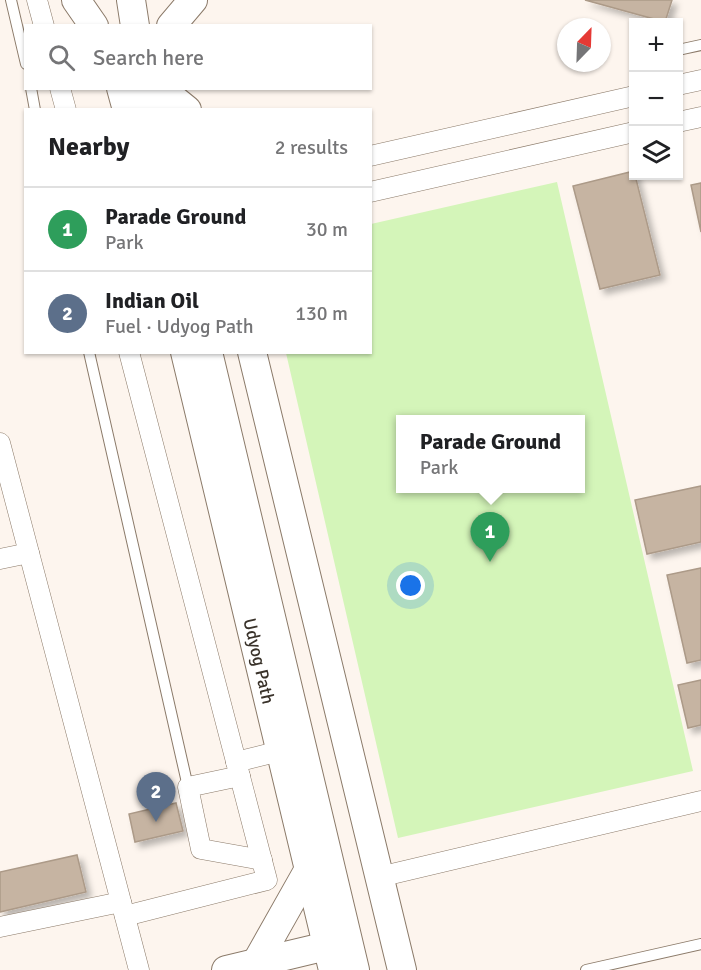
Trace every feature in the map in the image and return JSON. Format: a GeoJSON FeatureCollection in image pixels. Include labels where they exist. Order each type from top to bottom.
{"type":"FeatureCollection","features":[{"type":"Feature","properties":{"kind":"main road"},"geometry":{"type":"LineString","coordinates":[[131,0],[135,24]]}},
{"type":"Feature","properties":{"kind":"main road"},"geometry":{"type":"LineString","coordinates":[[173,24],[193,0]]}},
{"type":"Feature","properties":{"kind":"main road"},"geometry":{"type":"LineString","coordinates":[[122,90],[126,108]]}},
{"type":"Feature","properties":{"kind":"main road"},"geometry":{"type":"LineString","coordinates":[[146,90],[150,108]]}},
{"type":"Feature","properties":{"kind":"main road"},"geometry":{"type":"LineString","coordinates":[[162,90],[185,108]]}},
{"type":"Feature","properties":{"kind":"main road","name":"Udyog Path"},"geometry":{"type":"LineString","coordinates":[[185,354],[330,958]]}},
{"type":"Feature","properties":{"kind":"main road","name":"Udyog Path"},"geometry":{"type":"LineString","coordinates":[[208,354],[355,970]]}},
{"type":"Feature","properties":{"kind":"main road"},"geometry":{"type":"LineString","coordinates":[[252,354],[402,970]]}},
{"type":"Feature","properties":{"kind":"main road"},"geometry":{"type":"LineString","coordinates":[[256,963],[309,869]]}},
{"type":"Feature","properties":{"kind":"main road"},"geometry":{"type":"LineString","coordinates":[[226,970],[256,963],[330,958]]}},
{"type":"Feature","properties":{"kind":"street"},"geometry":{"type":"LineString","coordinates":[[37,0],[43,24]]}},
{"type":"Feature","properties":{"kind":"street"},"geometry":{"type":"LineString","coordinates":[[683,85],[701,80]]}},
{"type":"Feature","properties":{"kind":"street"},"geometry":{"type":"LineString","coordinates":[[61,90],[65,108]]}},
{"type":"Feature","properties":{"kind":"street"},"geometry":{"type":"LineString","coordinates":[[372,156],[629,97]]}},
{"type":"Feature","properties":{"kind":"street"},"geometry":{"type":"LineString","coordinates":[[683,121],[701,117]]}},
{"type":"Feature","properties":{"kind":"street"},"geometry":{"type":"LineString","coordinates":[[372,192],[629,133]]}},
{"type":"Feature","properties":{"kind":"street"},"geometry":{"type":"LineString","coordinates":[[0,927],[123,909],[267,879],[130,354]]}},
{"type":"Feature","properties":{"kind":"street"},"geometry":{"type":"LineString","coordinates":[[0,443],[139,970]]}},
{"type":"Feature","properties":{"kind":"street"},"geometry":{"type":"LineString","coordinates":[[0,559],[29,553]]}},
{"type":"Feature","properties":{"kind":"street"},"geometry":{"type":"LineString","coordinates":[[262,860],[201,849],[188,787],[280,751]]}},
{"type":"Feature","properties":{"kind":"street"},"geometry":{"type":"LineString","coordinates":[[379,877],[701,801]]}},
{"type":"Feature","properties":{"kind":"lane"},"geometry":{"type":"LineString","coordinates":[[12,0],[24,55]]}},
{"type":"Feature","properties":{"kind":"lane"},"geometry":{"type":"LineString","coordinates":[[683,49],[701,45]]}},
{"type":"Feature","properties":{"kind":"lane"},"geometry":{"type":"LineString","coordinates":[[31,90],[35,108]]}},
{"type":"Feature","properties":{"kind":"lane"},"geometry":{"type":"LineString","coordinates":[[89,354],[188,787]]}},
{"type":"Feature","properties":{"kind":"lane"},"geometry":{"type":"LineString","coordinates":[[585,970],[701,945]]}},
{"type":"Feature","properties":{"kind":"green space"},"geometry":{"type":"Polygon","coordinates":[[[557,182],[693,771],[398,838],[286,354],[372,354],[372,224],[557,182]]]}},
{"type":"Feature","properties":{"kind":"building"},"geometry":{"type":"Polygon","coordinates":[[[585,0],[672,0],[666,18],[650,18],[585,0]]]}},
{"type":"Feature","properties":{"kind":"building"},"geometry":{"type":"Polygon","coordinates":[[[629,172],[629,180],[636,180],[660,275],[600,289],[573,186],[629,172]]]}},
{"type":"Feature","properties":{"kind":"building"},"geometry":{"type":"Polygon","coordinates":[[[701,183],[701,232],[691,185],[701,183]]]}},
{"type":"Feature","properties":{"kind":"building"},"geometry":{"type":"Polygon","coordinates":[[[701,486],[701,542],[647,554],[635,500],[701,486]]]}},
{"type":"Feature","properties":{"kind":"building"},"geometry":{"type":"Polygon","coordinates":[[[701,568],[701,660],[687,663],[667,575],[701,568]]]}},
{"type":"Feature","properties":{"kind":"building"},"geometry":{"type":"Polygon","coordinates":[[[701,680],[701,725],[688,728],[678,685],[701,680]]]}},
{"type":"Feature","properties":{"kind":"building"},"geometry":{"type":"Polygon","coordinates":[[[176,803],[183,831],[135,842],[129,814],[176,803]]]}},
{"type":"Feature","properties":{"kind":"building"},"geometry":{"type":"Polygon","coordinates":[[[77,855],[86,892],[0,912],[0,872],[77,855]]]}},
{"type":"Feature","properties":{"kind":"place","name":"Parade Ground"},"geometry":{"type":"Point","coordinates":[490,562]}},
{"type":"Feature","properties":{"kind":"place","name":"Indian Oil"},"geometry":{"type":"Point","coordinates":[156,822]}}]}
